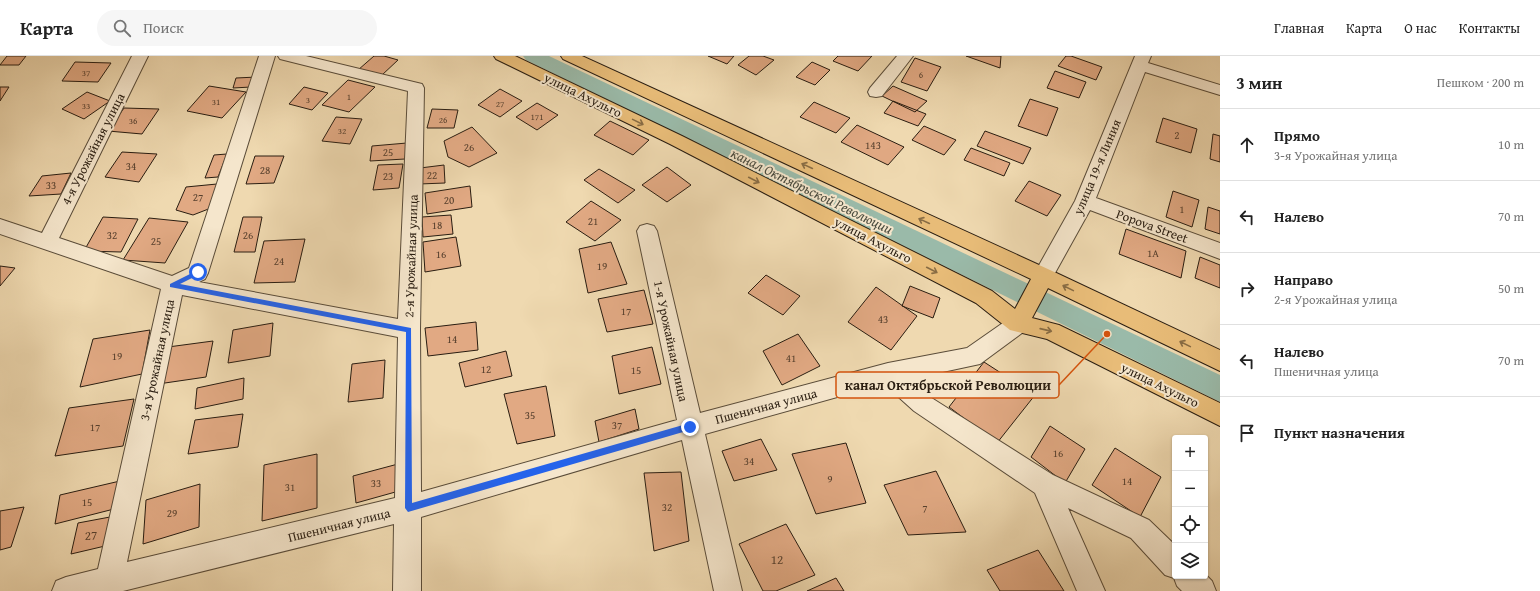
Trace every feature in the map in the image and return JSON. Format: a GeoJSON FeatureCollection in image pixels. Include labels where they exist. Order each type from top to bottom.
{"type":"FeatureCollection","features":[{"type":"Feature","properties":{"kind":"main road","name":"улица Ахульго"},"geometry":{"type":"LineString","coordinates":[[502,56],[676,140],[984,297],[1018,324],[1051,330],[1220,415]]}},
{"type":"Feature","properties":{"kind":"main road"},"geometry":{"type":"LineString","coordinates":[[569,56],[1043,276],[1220,361]]}},
{"type":"Feature","properties":{"kind":"main road"},"geometry":{"type":"LineString","coordinates":[[1018,324],[1043,276]]}},
{"type":"Feature","properties":{"kind":"street","name":"4-я Урожайная улица"},"geometry":{"type":"LineString","coordinates":[[46,243],[140,56]]}},
{"type":"Feature","properties":{"kind":"street","name":"3-я Урожайная улица"},"geometry":{"type":"LineString","coordinates":[[108,586],[172,285],[198,272],[267,56]]}},
{"type":"Feature","properties":{"kind":"street","name":"2-я Урожайная улица"},"geometry":{"type":"LineString","coordinates":[[286,56],[416,88],[409,330],[407,591]]}},
{"type":"Feature","properties":{"kind":"street"},"geometry":{"type":"LineString","coordinates":[[876,92],[905,56]]}},
{"type":"Feature","properties":{"kind":"street"},"geometry":{"type":"LineString","coordinates":[[1141,60],[1220,90]]}},
{"type":"Feature","properties":{"kind":"street","name":"улица 19-я Линия"},"geometry":{"type":"LineString","coordinates":[[1043,276],[1085,201],[1141,60]]}},
{"type":"Feature","properties":{"kind":"street","name":"Popova Street"},"geometry":{"type":"LineString","coordinates":[[1085,201],[1220,250]]}},
{"type":"Feature","properties":{"kind":"street"},"geometry":{"type":"LineString","coordinates":[[0,226],[172,285],[409,330]]}},
{"type":"Feature","properties":{"kind":"street","name":"1-я Урожайная улица"},"geometry":{"type":"LineString","coordinates":[[647,230],[728,591]]}},
{"type":"Feature","properties":{"kind":"street","name":"Пшеничная улица"},"geometry":{"type":"LineString","coordinates":[[66,591],[108,586],[408,508],[690,427],[888,373],[972,357],[1018,324]]}},
{"type":"Feature","properties":{"kind":"street"},"geometry":{"type":"LineString","coordinates":[[888,373],[922,404],[1044,484],[1140,529],[1172,561]]}},
{"type":"Feature","properties":{"kind":"street"},"geometry":{"type":"LineString","coordinates":[[1044,484],[1091,591]]}},
{"type":"Feature","properties":{"kind":"street"},"geometry":{"type":"LineString","coordinates":[[1189,579],[1202,591]]}},
{"type":"Feature","properties":{"kind":"building"},"geometry":{"type":"Polygon","coordinates":[[[7,56],[26,56],[19,65],[0,65],[7,56]]]}},
{"type":"Feature","properties":{"kind":"building"},"geometry":{"type":"Polygon","coordinates":[[[374,56],[384,56],[398,60],[382,75],[358,70],[374,56]]]}},
{"type":"Feature","properties":{"kind":"building"},"geometry":{"type":"Polygon","coordinates":[[[708,56],[734,56],[727,64],[708,56]]]}},
{"type":"Feature","properties":{"kind":"building"},"geometry":{"type":"Polygon","coordinates":[[[749,56],[763,56],[774,60],[756,75],[738,65],[749,56]]]}},
{"type":"Feature","properties":{"kind":"building"},"geometry":{"type":"Polygon","coordinates":[[[838,56],[872,56],[858,71],[833,61],[838,56]]]}},
{"type":"Feature","properties":{"kind":"building"},"geometry":{"type":"Polygon","coordinates":[[[966,56],[1001,56],[1000,68],[966,56]]]}},
{"type":"Feature","properties":{"kind":"building"},"geometry":{"type":"Polygon","coordinates":[[[1066,56],[1071,56],[1102,67],[1096,80],[1058,66],[1066,56]]]}},
{"type":"Feature","properties":{"kind":"building"},"geometry":{"type":"Polygon","coordinates":[[[915,58],[941,67],[927,91],[901,82],[915,58]]]}},
{"type":"Feature","properties":{"kind":"building"},"geometry":{"type":"Polygon","coordinates":[[[75,62],[111,63],[98,82],[62,81],[75,62]]]}},
{"type":"Feature","properties":{"kind":"building"},"geometry":{"type":"Polygon","coordinates":[[[812,62],[830,70],[815,85],[796,77],[812,62]]]}},
{"type":"Feature","properties":{"kind":"building"},"geometry":{"type":"Polygon","coordinates":[[[1055,71],[1086,82],[1079,98],[1047,88],[1055,71]]]}},
{"type":"Feature","properties":{"kind":"building"},"geometry":{"type":"Polygon","coordinates":[[[257,77],[251,87],[233,88],[236,78],[257,77]]]}},
{"type":"Feature","properties":{"kind":"building"},"geometry":{"type":"Polygon","coordinates":[[[348,80],[375,87],[349,112],[322,105],[348,80]]]}},
{"type":"Feature","properties":{"kind":"building"},"geometry":{"type":"Polygon","coordinates":[[[209,86],[246,92],[222,118],[187,111],[209,86]]]}},
{"type":"Feature","properties":{"kind":"building"},"geometry":{"type":"Polygon","coordinates":[[[893,86],[927,101],[915,112],[882,96],[893,86]]]}},
{"type":"Feature","properties":{"kind":"building"},"geometry":{"type":"Polygon","coordinates":[[[0,87],[9,87],[0,101],[0,87]]]}},
{"type":"Feature","properties":{"kind":"building"},"geometry":{"type":"Polygon","coordinates":[[[304,87],[328,93],[312,110],[289,104],[304,87]]]}},
{"type":"Feature","properties":{"kind":"building"},"geometry":{"type":"Polygon","coordinates":[[[500,89],[522,101],[500,117],[478,105],[500,89]]]}},
{"type":"Feature","properties":{"kind":"building"},"geometry":{"type":"Polygon","coordinates":[[[87,92],[110,101],[84,119],[62,109],[87,92]]]}},
{"type":"Feature","properties":{"kind":"building"},"geometry":{"type":"Polygon","coordinates":[[[1030,99],[1058,108],[1047,136],[1018,126],[1030,99]]]}},
{"type":"Feature","properties":{"kind":"building"},"geometry":{"type":"Polygon","coordinates":[[[893,101],[926,114],[918,126],[884,113],[893,101]]]}},
{"type":"Feature","properties":{"kind":"building"},"geometry":{"type":"Polygon","coordinates":[[[814,102],[850,118],[836,133],[800,117],[814,102]]]}},
{"type":"Feature","properties":{"kind":"building"},"geometry":{"type":"Polygon","coordinates":[[[537,103],[558,115],[537,130],[516,117],[537,103]]]}},
{"type":"Feature","properties":{"kind":"building"},"geometry":{"type":"Polygon","coordinates":[[[124,108],[159,109],[142,134],[108,131],[124,108]]]}},
{"type":"Feature","properties":{"kind":"building"},"geometry":{"type":"Polygon","coordinates":[[[432,109],[458,110],[454,128],[427,128],[432,109]]]}},
{"type":"Feature","properties":{"kind":"building"},"geometry":{"type":"Polygon","coordinates":[[[336,117],[362,119],[350,144],[322,141],[336,117]]]}},
{"type":"Feature","properties":{"kind":"building"},"geometry":{"type":"Polygon","coordinates":[[[1163,118],[1197,129],[1191,153],[1156,142],[1163,118]]]}},
{"type":"Feature","properties":{"kind":"building"},"geometry":{"type":"Polygon","coordinates":[[[610,121],[649,140],[633,155],[594,135],[610,121]]]}},
{"type":"Feature","properties":{"kind":"building"},"geometry":{"type":"Polygon","coordinates":[[[857,125],[904,147],[888,165],[841,142],[857,125]]]}},
{"type":"Feature","properties":{"kind":"building"},"geometry":{"type":"Polygon","coordinates":[[[924,126],[956,140],[944,155],[912,140],[924,126]]]}},
{"type":"Feature","properties":{"kind":"building"},"geometry":{"type":"Polygon","coordinates":[[[472,127],[497,153],[469,167],[448,157],[444,141],[472,127]]]}},
{"type":"Feature","properties":{"kind":"building"},"geometry":{"type":"Polygon","coordinates":[[[985,131],[1031,148],[1023,164],[977,146],[985,131]]]}},
{"type":"Feature","properties":{"kind":"building"},"geometry":{"type":"Polygon","coordinates":[[[1213,134],[1220,136],[1220,162],[1210,159],[1213,134]]]}},
{"type":"Feature","properties":{"kind":"building"},"geometry":{"type":"Polygon","coordinates":[[[407,143],[405,159],[370,161],[372,146],[407,143]]]}},
{"type":"Feature","properties":{"kind":"building"},"geometry":{"type":"Polygon","coordinates":[[[971,148],[1010,163],[1004,176],[964,160],[971,148]]]}},
{"type":"Feature","properties":{"kind":"building"},"geometry":{"type":"Polygon","coordinates":[[[122,152],[157,154],[139,182],[105,177],[122,152]]]}},
{"type":"Feature","properties":{"kind":"building"},"geometry":{"type":"Polygon","coordinates":[[[227,154],[218,177],[205,178],[214,155],[227,154]]]}},
{"type":"Feature","properties":{"kind":"building"},"geometry":{"type":"Polygon","coordinates":[[[255,156],[284,156],[274,183],[246,184],[255,156]]]}},
{"type":"Feature","properties":{"kind":"building"},"geometry":{"type":"Polygon","coordinates":[[[403,164],[399,188],[373,190],[378,165],[403,164]]]}},
{"type":"Feature","properties":{"kind":"building"},"geometry":{"type":"Polygon","coordinates":[[[444,165],[445,183],[419,184],[420,168],[444,165]]]}},
{"type":"Feature","properties":{"kind":"building"},"geometry":{"type":"Polygon","coordinates":[[[667,167],[691,185],[667,202],[642,185],[667,167]]]}},
{"type":"Feature","properties":{"kind":"building"},"geometry":{"type":"Polygon","coordinates":[[[599,169],[635,190],[618,203],[584,180],[599,169]]]}},
{"type":"Feature","properties":{"kind":"building"},"geometry":{"type":"Polygon","coordinates":[[[71,173],[61,194],[29,196],[42,176],[71,173]]]}},
{"type":"Feature","properties":{"kind":"building"},"geometry":{"type":"Polygon","coordinates":[[[1029,181],[1061,195],[1047,216],[1015,201],[1029,181]]]}},
{"type":"Feature","properties":{"kind":"building"},"geometry":{"type":"Polygon","coordinates":[[[217,184],[211,208],[193,215],[176,210],[186,187],[217,184]]]}},
{"type":"Feature","properties":{"kind":"building"},"geometry":{"type":"Polygon","coordinates":[[[470,186],[472,207],[427,214],[425,193],[470,186]]]}},
{"type":"Feature","properties":{"kind":"building"},"geometry":{"type":"Polygon","coordinates":[[[1173,191],[1199,200],[1192,227],[1166,217],[1173,191]]]}},
{"type":"Feature","properties":{"kind":"building"},"geometry":{"type":"Polygon","coordinates":[[[591,201],[621,220],[595,241],[566,222],[591,201]]]}},
{"type":"Feature","properties":{"kind":"building"},"geometry":{"type":"Polygon","coordinates":[[[1208,207],[1220,211],[1220,234],[1205,229],[1208,207]]]}},
{"type":"Feature","properties":{"kind":"building"},"geometry":{"type":"Polygon","coordinates":[[[451,215],[453,234],[423,237],[422,217],[451,215]]]}},
{"type":"Feature","properties":{"kind":"building"},"geometry":{"type":"Polygon","coordinates":[[[103,217],[138,219],[121,252],[84,251],[103,217]]]}},
{"type":"Feature","properties":{"kind":"building"},"geometry":{"type":"Polygon","coordinates":[[[243,217],[262,217],[255,252],[234,252],[243,217]]]}},
{"type":"Feature","properties":{"kind":"building"},"geometry":{"type":"Polygon","coordinates":[[[149,218],[188,222],[165,263],[123,260],[149,218]]]}},
{"type":"Feature","properties":{"kind":"building"},"geometry":{"type":"Polygon","coordinates":[[[1126,229],[1186,251],[1181,278],[1119,254],[1126,229]]]}},
{"type":"Feature","properties":{"kind":"building"},"geometry":{"type":"Polygon","coordinates":[[[456,237],[461,266],[425,272],[423,242],[456,237]]]}},
{"type":"Feature","properties":{"kind":"building"},"geometry":{"type":"Polygon","coordinates":[[[305,239],[295,282],[254,283],[264,241],[305,239]]]}},
{"type":"Feature","properties":{"kind":"building"},"geometry":{"type":"Polygon","coordinates":[[[611,242],[627,284],[588,293],[579,249],[611,242]]]}},
{"type":"Feature","properties":{"kind":"building"},"geometry":{"type":"Polygon","coordinates":[[[1200,257],[1220,265],[1220,288],[1195,278],[1200,257]]]}},
{"type":"Feature","properties":{"kind":"building"},"geometry":{"type":"Polygon","coordinates":[[[0,266],[15,268],[0,286],[0,266]]]}},
{"type":"Feature","properties":{"kind":"building"},"geometry":{"type":"Polygon","coordinates":[[[766,275],[800,296],[783,315],[748,293],[766,275]]]}},
{"type":"Feature","properties":{"kind":"building"},"geometry":{"type":"Polygon","coordinates":[[[910,286],[940,298],[933,318],[902,306],[910,286]]]}},
{"type":"Feature","properties":{"kind":"building"},"geometry":{"type":"Polygon","coordinates":[[[876,287],[917,316],[891,350],[848,322],[876,287]]]}},
{"type":"Feature","properties":{"kind":"building"},"geometry":{"type":"Polygon","coordinates":[[[644,290],[653,324],[607,332],[598,299],[644,290]]]}},
{"type":"Feature","properties":{"kind":"building"},"geometry":{"type":"Polygon","coordinates":[[[476,322],[478,350],[428,356],[425,328],[476,322]]]}},
{"type":"Feature","properties":{"kind":"building"},"geometry":{"type":"Polygon","coordinates":[[[273,323],[270,356],[228,363],[233,330],[273,323]]]}},
{"type":"Feature","properties":{"kind":"building"},"geometry":{"type":"Polygon","coordinates":[[[150,330],[142,374],[80,387],[93,339],[150,330]]]}},
{"type":"Feature","properties":{"kind":"building"},"geometry":{"type":"Polygon","coordinates":[[[798,334],[820,366],[782,385],[763,351],[798,334]]]}},
{"type":"Feature","properties":{"kind":"building"},"geometry":{"type":"Polygon","coordinates":[[[213,341],[206,377],[158,384],[168,347],[213,341]]]}},
{"type":"Feature","properties":{"kind":"building"},"geometry":{"type":"Polygon","coordinates":[[[652,347],[661,384],[619,394],[612,356],[652,347]]]}},
{"type":"Feature","properties":{"kind":"building"},"geometry":{"type":"Polygon","coordinates":[[[506,351],[512,376],[465,387],[459,363],[506,351]]]}},
{"type":"Feature","properties":{"kind":"building"},"geometry":{"type":"Polygon","coordinates":[[[385,360],[383,398],[348,402],[352,364],[385,360]]]}},
{"type":"Feature","properties":{"kind":"building"},"geometry":{"type":"Polygon","coordinates":[[[984,362],[1035,395],[997,443],[949,407],[984,362]]]}},
{"type":"Feature","properties":{"kind":"building"},"geometry":{"type":"Polygon","coordinates":[[[244,378],[243,399],[195,409],[197,388],[244,378]]]}},
{"type":"Feature","properties":{"kind":"building"},"geometry":{"type":"Polygon","coordinates":[[[546,386],[555,436],[517,444],[504,394],[546,386]]]}},
{"type":"Feature","properties":{"kind":"building"},"geometry":{"type":"Polygon","coordinates":[[[134,399],[123,446],[55,456],[69,408],[134,399]]]}},
{"type":"Feature","properties":{"kind":"building"},"geometry":{"type":"Polygon","coordinates":[[[635,409],[639,429],[599,442],[595,421],[635,409]]]}},
{"type":"Feature","properties":{"kind":"building"},"geometry":{"type":"Polygon","coordinates":[[[243,414],[238,447],[188,454],[195,420],[243,414]]]}},
{"type":"Feature","properties":{"kind":"building"},"geometry":{"type":"Polygon","coordinates":[[[1050,426],[1085,449],[1065,483],[1031,457],[1050,426]]]}},
{"type":"Feature","properties":{"kind":"building"},"geometry":{"type":"Polygon","coordinates":[[[761,439],[777,470],[734,481],[722,451],[761,439]]]}},
{"type":"Feature","properties":{"kind":"building"},"geometry":{"type":"Polygon","coordinates":[[[846,443],[866,503],[816,514],[792,454],[846,443]]]}},
{"type":"Feature","properties":{"kind":"building"},"geometry":{"type":"Polygon","coordinates":[[[1115,448],[1161,477],[1140,517],[1092,485],[1115,448]]]}},
{"type":"Feature","properties":{"kind":"building"},"geometry":{"type":"Polygon","coordinates":[[[317,454],[317,508],[262,521],[264,465],[317,454]]]}},
{"type":"Feature","properties":{"kind":"building"},"geometry":{"type":"Polygon","coordinates":[[[398,464],[399,491],[356,503],[353,476],[398,464]]]}},
{"type":"Feature","properties":{"kind":"building"},"geometry":{"type":"Polygon","coordinates":[[[936,471],[966,532],[908,535],[884,485],[936,471]]]}},
{"type":"Feature","properties":{"kind":"building"},"geometry":{"type":"Polygon","coordinates":[[[681,472],[689,541],[654,551],[644,473],[681,472]]]}},
{"type":"Feature","properties":{"kind":"building"},"geometry":{"type":"Polygon","coordinates":[[[120,481],[114,509],[55,524],[60,495],[120,481]]]}},
{"type":"Feature","properties":{"kind":"building"},"geometry":{"type":"Polygon","coordinates":[[[200,484],[199,527],[143,544],[146,500],[200,484]]]}},
{"type":"Feature","properties":{"kind":"building"},"geometry":{"type":"Polygon","coordinates":[[[24,507],[11,547],[0,550],[0,511],[24,507]]]}},
{"type":"Feature","properties":{"kind":"building"},"geometry":{"type":"Polygon","coordinates":[[[110,517],[105,546],[71,554],[78,523],[110,517]]]}},
{"type":"Feature","properties":{"kind":"building"},"geometry":{"type":"Polygon","coordinates":[[[786,524],[815,575],[776,591],[763,591],[739,544],[786,524]]]}},
{"type":"Feature","properties":{"kind":"building"},"geometry":{"type":"Polygon","coordinates":[[[1038,550],[1064,591],[1000,591],[987,570],[1038,550]]]}},
{"type":"Feature","properties":{"kind":"building"},"geometry":{"type":"Polygon","coordinates":[[[836,578],[844,591],[807,591],[836,578]]]}},
{"type":"Feature","properties":{"kind":"waterway","name":"канал Октябрьской Революции"},"geometry":{"type":"LineString","coordinates":[[533,56],[1220,389]]}},
{"type":"Feature","properties":{"kind":"place","name":"канал Октябрьской Революции"},"geometry":{"type":"Point","coordinates":[1107,334]}},
{"type":"Feature","properties":{"kind":"route"},"geometry":{"type":"LineString","coordinates":[[198,272],[172,285],[409,330],[408,508],[690,427]]}}]}
